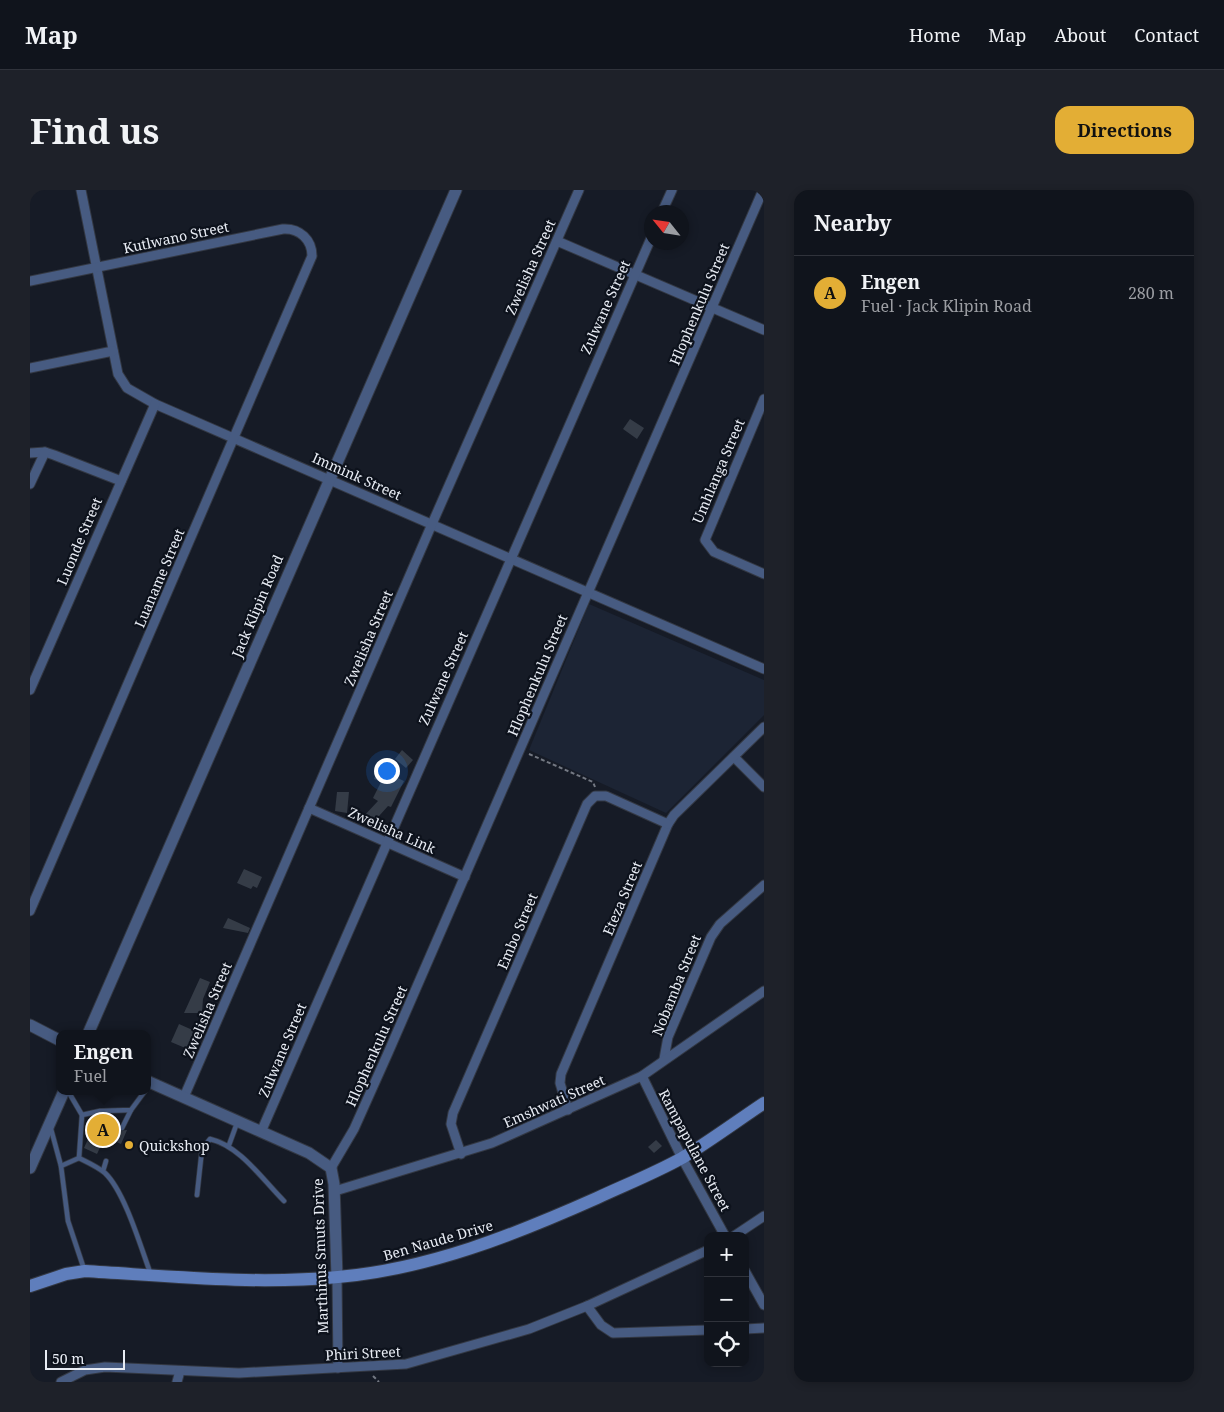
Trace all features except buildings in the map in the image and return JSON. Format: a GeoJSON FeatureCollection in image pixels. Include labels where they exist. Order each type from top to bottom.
{"type":"FeatureCollection","features":[{"type":"Feature","properties":{"kind":"main road","name":"Ben Naude Drive"},"geometry":{"type":"LineString","coordinates":[[30,1286],[66,1274],[85,1271],[224,1280],[337,1277],[416,1265],[482,1245],[554,1217],[682,1158],[764,1103]]}},
{"type":"Feature","properties":{"kind":"street","name":"Immink Street"},"geometry":{"type":"LineString","coordinates":[[81,190],[113,351],[118,374],[123,385],[155,404],[764,669]]}},
{"type":"Feature","properties":{"kind":"street","name":"Jack Klipin Road"},"geometry":{"type":"LineString","coordinates":[[90,1030],[328,479],[456,190]]}},
{"type":"Feature","properties":{"kind":"street","name":"Zwelisha Street"},"geometry":{"type":"LineString","coordinates":[[184,1097],[579,190]]}},
{"type":"Feature","properties":{"kind":"street"},"geometry":{"type":"LineString","coordinates":[[665,205],[672,190]]}},
{"type":"Feature","properties":{"kind":"street","name":"Hlophenkulu Street"},"geometry":{"type":"LineString","coordinates":[[331,1168],[354,1129],[763,190]]}},
{"type":"Feature","properties":{"kind":"street","name":"Kutlwano Street"},"geometry":{"type":"LineString","coordinates":[[30,281],[289,229],[297,231],[310,242],[312,256]]}},
{"type":"Feature","properties":{"kind":"street"},"geometry":{"type":"LineString","coordinates":[[557,240],[764,330]]}},
{"type":"Feature","properties":{"kind":"street","name":"Zulwane Street"},"geometry":{"type":"LineString","coordinates":[[261,1132],[646,250]]}},
{"type":"Feature","properties":{"kind":"street","name":"Luaname Street"},"geometry":{"type":"LineString","coordinates":[[30,910],[312,256]]}},
{"type":"Feature","properties":{"kind":"street"},"geometry":{"type":"LineString","coordinates":[[30,368],[113,351]]}},
{"type":"Feature","properties":{"kind":"street","name":"Umhlanga Street"},"geometry":{"type":"LineString","coordinates":[[764,399],[705,536],[706,544],[714,552],[764,574]]}},
{"type":"Feature","properties":{"kind":"street","name":"Luonde Street"},"geometry":{"type":"LineString","coordinates":[[30,690],[155,404]]}},
{"type":"Feature","properties":{"kind":"street"},"geometry":{"type":"LineString","coordinates":[[30,484],[44,452]]}},
{"type":"Feature","properties":{"kind":"street"},"geometry":{"type":"LineString","coordinates":[[30,453],[44,452],[121,481]]}},
{"type":"Feature","properties":{"kind":"street","name":"Eteza Street"},"geometry":{"type":"LineString","coordinates":[[568,1110],[560,1083],[561,1074],[668,824],[764,727]]}},
{"type":"Feature","properties":{"kind":"street"},"geometry":{"type":"LineString","coordinates":[[734,757],[764,787]]}},
{"type":"Feature","properties":{"kind":"street"},"geometry":{"type":"LineString","coordinates":[[598,795],[609,797],[668,824]]}},
{"type":"Feature","properties":{"kind":"street","name":"Embo Street"},"geometry":{"type":"LineString","coordinates":[[461,1154],[451,1124],[453,1113],[586,806],[598,795]]}},
{"type":"Feature","properties":{"kind":"street","name":"Zwelisha Link"},"geometry":{"type":"LineString","coordinates":[[309,808],[465,877]]}},
{"type":"Feature","properties":{"kind":"street","name":"Nobamba Street"},"geometry":{"type":"LineString","coordinates":[[664,1059],[668,1037],[711,937],[720,924],[764,885]]}},
{"type":"Feature","properties":{"kind":"street","name":"Emshwati Street"},"geometry":{"type":"LineString","coordinates":[[335,1191],[492,1143],[642,1076],[664,1059],[764,992]]}},
{"type":"Feature","properties":{"kind":"street"},"geometry":{"type":"LineString","coordinates":[[30,1025],[56,1038]]}},
{"type":"Feature","properties":{"kind":"street","name":"Rampapulane Street"},"geometry":{"type":"LineString","coordinates":[[642,1076],[682,1158],[723,1232]]}},
{"type":"Feature","properties":{"kind":"street","name":"Marthinus Smuts Drive"},"geometry":{"type":"LineString","coordinates":[[151,1087],[184,1097],[238,1121],[308,1153],[331,1168],[335,1191],[338,1368]]}},
{"type":"Feature","properties":{"kind":"street"},"geometry":{"type":"LineString","coordinates":[[30,1168],[62,1095]]}},
{"type":"Feature","properties":{"kind":"street"},"geometry":{"type":"LineString","coordinates":[[740,1232],[764,1216]]}},
{"type":"Feature","properties":{"kind":"street","name":"Phiri Street"},"geometry":{"type":"LineString","coordinates":[[61,1382],[95,1368],[239,1373],[390,1366],[426,1360],[529,1329],[587,1306],[704,1252]]}},
{"type":"Feature","properties":{"kind":"street"},"geometry":{"type":"LineString","coordinates":[[748,1277],[764,1305]]}},
{"type":"Feature","properties":{"kind":"street"},"geometry":{"type":"LineString","coordinates":[[587,1306],[604,1328],[613,1333],[704,1330]]}},
{"type":"Feature","properties":{"kind":"street"},"geometry":{"type":"LineString","coordinates":[[749,1329],[764,1328]]}},
{"type":"Feature","properties":{"kind":"street"},"geometry":{"type":"LineString","coordinates":[[177,1382],[180,1371]]}},
{"type":"Feature","properties":{"kind":"street"},"geometry":{"type":"LineString","coordinates":[[266,1382],[267,1372]]}},
{"type":"Feature","properties":{"kind":"lane"},"geometry":{"type":"LineString","coordinates":[[70,1095],[82,1115],[79,1158]]}},
{"type":"Feature","properties":{"kind":"lane"},"geometry":{"type":"LineString","coordinates":[[122,1128],[141,1095]]}},
{"type":"Feature","properties":{"kind":"lane"},"geometry":{"type":"LineString","coordinates":[[82,1115],[100,1111],[131,1110]]}},
{"type":"Feature","properties":{"kind":"lane"},"geometry":{"type":"LineString","coordinates":[[229,1145],[238,1121]]}},
{"type":"Feature","properties":{"kind":"lane"},"geometry":{"type":"LineString","coordinates":[[50,1125],[61,1166],[68,1221],[85,1271]]}},
{"type":"Feature","properties":{"kind":"lane"},"geometry":{"type":"LineString","coordinates":[[197,1195],[202,1148],[205,1142],[210,1139],[229,1145],[284,1201]]}},
{"type":"Feature","properties":{"kind":"lane"},"geometry":{"type":"LineString","coordinates":[[61,1166],[79,1158]]}},
{"type":"Feature","properties":{"kind":"lane"},"geometry":{"type":"LineString","coordinates":[[79,1158],[104,1171],[116,1187],[151,1275]]}},
{"type":"Feature","properties":{"kind":"lane"},"geometry":{"type":"LineString","coordinates":[[104,1171],[106,1161]]}},
{"type":"Feature","properties":{"kind":"path"},"geometry":{"type":"LineString","coordinates":[[520,750],[593,782],[598,795]]}},
{"type":"Feature","properties":{"kind":"shaded area"},"geometry":{"type":"Polygon","coordinates":[[[589,604],[764,680],[764,715],[666,813],[529,750],[589,604]]]}},
{"type":"Feature","properties":{"kind":"place","name":"Engen"},"geometry":{"type":"Point","coordinates":[103,1130]}},
{"type":"Feature","properties":{"kind":"place","name":"Quickshop"},"geometry":{"type":"Point","coordinates":[129,1145]}}]}
